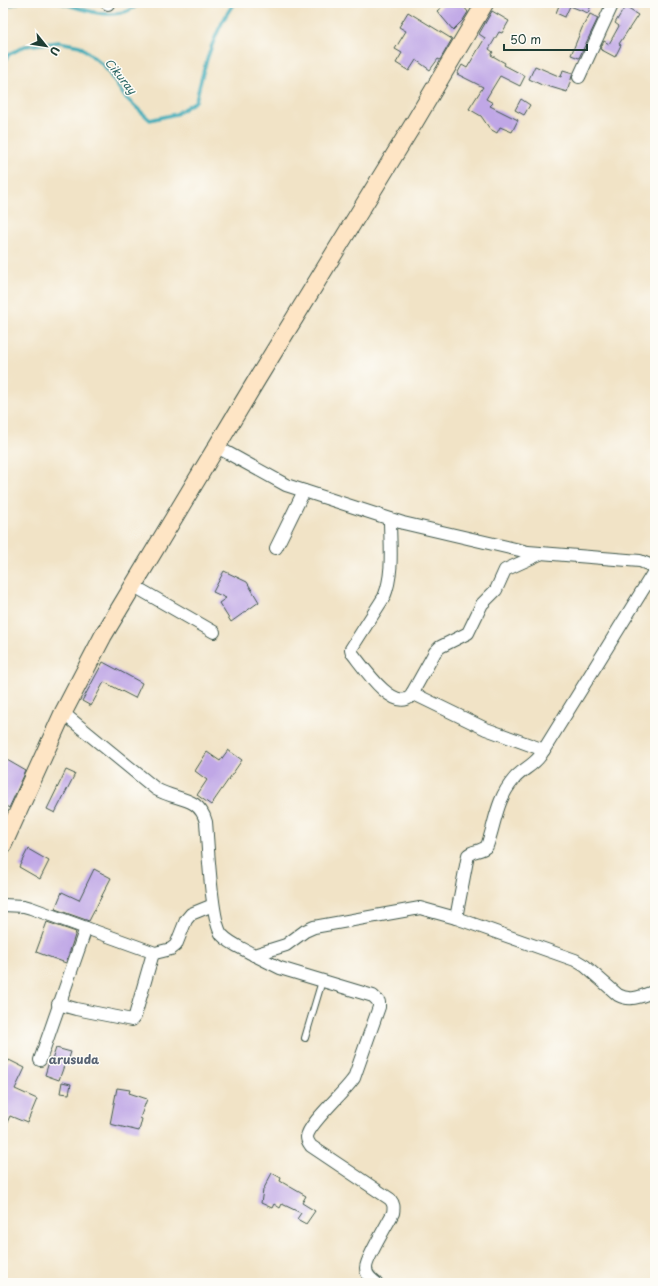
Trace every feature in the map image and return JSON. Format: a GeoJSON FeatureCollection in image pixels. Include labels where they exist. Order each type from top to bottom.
{"type":"FeatureCollection","features":[{"type":"Feature","properties":{"kind":"street"},"geometry":{"type":"LineString","coordinates":[[3,845],[63,713],[103,636],[414,123],[484,3]]}},
{"type":"Feature","properties":{"kind":"street"},"geometry":{"type":"LineString","coordinates":[[579,77],[612,3]]}},
{"type":"Feature","properties":{"kind":"street"},"geometry":{"type":"LineString","coordinates":[[217,447],[286,485],[390,519],[540,554],[640,561],[655,567]]}},
{"type":"Feature","properties":{"kind":"street"},"geometry":{"type":"LineString","coordinates":[[276,548],[304,491]]}},
{"type":"Feature","properties":{"kind":"street"},"geometry":{"type":"LineString","coordinates":[[390,519],[390,574],[388,589],[351,651],[379,687],[388,694],[401,700],[408,699],[435,652],[440,647],[465,635],[470,630],[480,606],[496,590],[505,570],[540,554]]}},
{"type":"Feature","properties":{"kind":"street"},"geometry":{"type":"LineString","coordinates":[[456,918],[468,855],[471,852],[480,851],[485,847],[501,798],[515,777],[537,760],[544,750],[655,570]]}},
{"type":"Feature","properties":{"kind":"street"},"geometry":{"type":"LineString","coordinates":[[134,586],[214,632]]}},
{"type":"Feature","properties":{"kind":"street"},"geometry":{"type":"LineString","coordinates":[[412,693],[486,729],[544,750]]}},
{"type":"Feature","properties":{"kind":"street"},"geometry":{"type":"LineString","coordinates":[[63,713],[156,789],[188,801],[199,808],[202,812],[206,822],[213,905],[218,929],[222,935],[229,941],[280,968],[374,996],[379,1002],[379,1007],[354,1078],[312,1127],[307,1137],[311,1146],[390,1199],[393,1203],[393,1213],[367,1263],[367,1273],[376,1283]]}},
{"type":"Feature","properties":{"kind":"street"},"geometry":{"type":"LineString","coordinates":[[3,905],[24,906],[153,953],[158,953],[174,947],[186,920],[191,914],[213,905]]}},
{"type":"Feature","properties":{"kind":"street"},"geometry":{"type":"LineString","coordinates":[[254,955],[286,945],[305,931],[314,927],[420,908],[456,918],[580,963],[623,998],[635,998],[655,991]]}},
{"type":"Feature","properties":{"kind":"street"},"geometry":{"type":"LineString","coordinates":[[40,1060],[58,1004],[86,928]]}},
{"type":"Feature","properties":{"kind":"street"},"geometry":{"type":"LineString","coordinates":[[58,1004],[132,1020],[135,1016],[153,953]]}},
{"type":"Feature","properties":{"kind":"lane"},"geometry":{"type":"LineString","coordinates":[[305,1038],[322,981]]}},
{"type":"Feature","properties":{"kind":"building"},"geometry":{"type":"Polygon","coordinates":[[[446,3],[461,3],[468,12],[463,20],[453,30],[437,11],[446,3]]]}},
{"type":"Feature","properties":{"kind":"building"},"geometry":{"type":"Polygon","coordinates":[[[560,3],[592,3],[588,13],[570,6],[565,17],[556,13],[560,3]]]}},
{"type":"Feature","properties":{"kind":"building"},"geometry":{"type":"Polygon","coordinates":[[[625,7],[638,15],[619,44],[621,45],[615,57],[600,49],[604,41],[609,44],[619,26],[615,23],[625,7]]]}},
{"type":"Feature","properties":{"kind":"building"},"geometry":{"type":"Polygon","coordinates":[[[492,11],[509,21],[502,33],[499,32],[489,49],[493,52],[491,55],[505,63],[504,65],[525,76],[520,86],[500,76],[486,99],[493,103],[490,106],[518,120],[512,132],[500,127],[497,133],[490,129],[481,116],[469,109],[483,87],[457,74],[462,65],[467,68],[485,38],[479,34],[492,11]]]}},
{"type":"Feature","properties":{"kind":"building"},"geometry":{"type":"Polygon","coordinates":[[[408,12],[452,39],[440,60],[438,59],[430,70],[416,60],[409,71],[396,63],[402,53],[395,49],[406,31],[399,27],[408,12]]]}},
{"type":"Feature","properties":{"kind":"building"},"geometry":{"type":"Polygon","coordinates":[[[590,14],[598,18],[579,58],[571,55],[582,28],[590,14]]]}},
{"type":"Feature","properties":{"kind":"building"},"geometry":{"type":"Polygon","coordinates":[[[535,66],[561,77],[563,70],[573,73],[567,92],[544,86],[529,79],[535,66]]]}},
{"type":"Feature","properties":{"kind":"building"},"geometry":{"type":"Polygon","coordinates":[[[521,99],[530,105],[524,115],[515,110],[521,99]]]}},
{"type":"Feature","properties":{"kind":"building"},"geometry":{"type":"Polygon","coordinates":[[[224,571],[247,582],[259,602],[231,622],[219,603],[226,598],[213,592],[224,571]]]}},
{"type":"Feature","properties":{"kind":"building"},"geometry":{"type":"Polygon","coordinates":[[[103,662],[142,683],[135,698],[104,682],[91,706],[82,701],[103,662]]]}},
{"type":"Feature","properties":{"kind":"building"},"geometry":{"type":"Polygon","coordinates":[[[228,750],[242,760],[211,805],[197,795],[207,780],[195,771],[207,752],[220,761],[228,750]]]}},
{"type":"Feature","properties":{"kind":"building"},"geometry":{"type":"Polygon","coordinates":[[[7,760],[26,771],[9,808],[3,804],[3,766],[7,760]]]}},
{"type":"Feature","properties":{"kind":"building"},"geometry":{"type":"Polygon","coordinates":[[[66,770],[75,774],[55,813],[47,809],[66,770]]]}},
{"type":"Feature","properties":{"kind":"building"},"geometry":{"type":"Polygon","coordinates":[[[28,849],[49,861],[40,879],[19,867],[28,849]]]}},
{"type":"Feature","properties":{"kind":"building"},"geometry":{"type":"Polygon","coordinates":[[[94,869],[111,878],[89,921],[55,909],[62,892],[79,900],[94,869]]]}},
{"type":"Feature","properties":{"kind":"building"},"geometry":{"type":"Polygon","coordinates":[[[47,922],[76,932],[66,963],[36,952],[47,922]]]}},
{"type":"Feature","properties":{"kind":"building"},"geometry":{"type":"Polygon","coordinates":[[[56,1048],[71,1052],[59,1080],[45,1075],[49,1062],[51,1063],[56,1048]]]}},
{"type":"Feature","properties":{"kind":"building"},"geometry":{"type":"Polygon","coordinates":[[[9,1060],[25,1068],[15,1089],[37,1099],[27,1123],[10,1116],[3,1131],[3,1072],[9,1060]]]}},
{"type":"Feature","properties":{"kind":"building"},"geometry":{"type":"Polygon","coordinates":[[[62,1082],[71,1084],[69,1094],[60,1093],[62,1082]]]}},
{"type":"Feature","properties":{"kind":"building"},"geometry":{"type":"Polygon","coordinates":[[[117,1088],[130,1090],[129,1093],[147,1099],[140,1118],[142,1119],[139,1131],[110,1124],[117,1088]]]}},
{"type":"Feature","properties":{"kind":"building"},"geometry":{"type":"Polygon","coordinates":[[[272,1173],[281,1178],[280,1181],[306,1196],[302,1203],[315,1211],[306,1224],[297,1219],[301,1213],[282,1204],[280,1208],[274,1204],[272,1208],[261,1203],[263,1190],[272,1173]]]}},
{"type":"Feature","properties":{"kind":"waterway"},"geometry":{"type":"LineString","coordinates":[[3,7],[17,3]]}},
{"type":"Feature","properties":{"kind":"waterway"},"geometry":{"type":"LineString","coordinates":[[61,3],[102,14],[122,13],[140,3]]}},
{"type":"Feature","properties":{"kind":"waterway","name":"Cikuray"},"geometry":{"type":"LineString","coordinates":[[3,67],[8,55],[25,46],[59,42],[80,46],[104,66],[125,97],[150,120],[176,114],[196,101],[210,50],[221,25],[234,3]]}},
{"type":"Feature","properties":{"kind":"district","name":"arusuda"},"geometry":{"type":"Point","coordinates":[74,1059]}}]}
